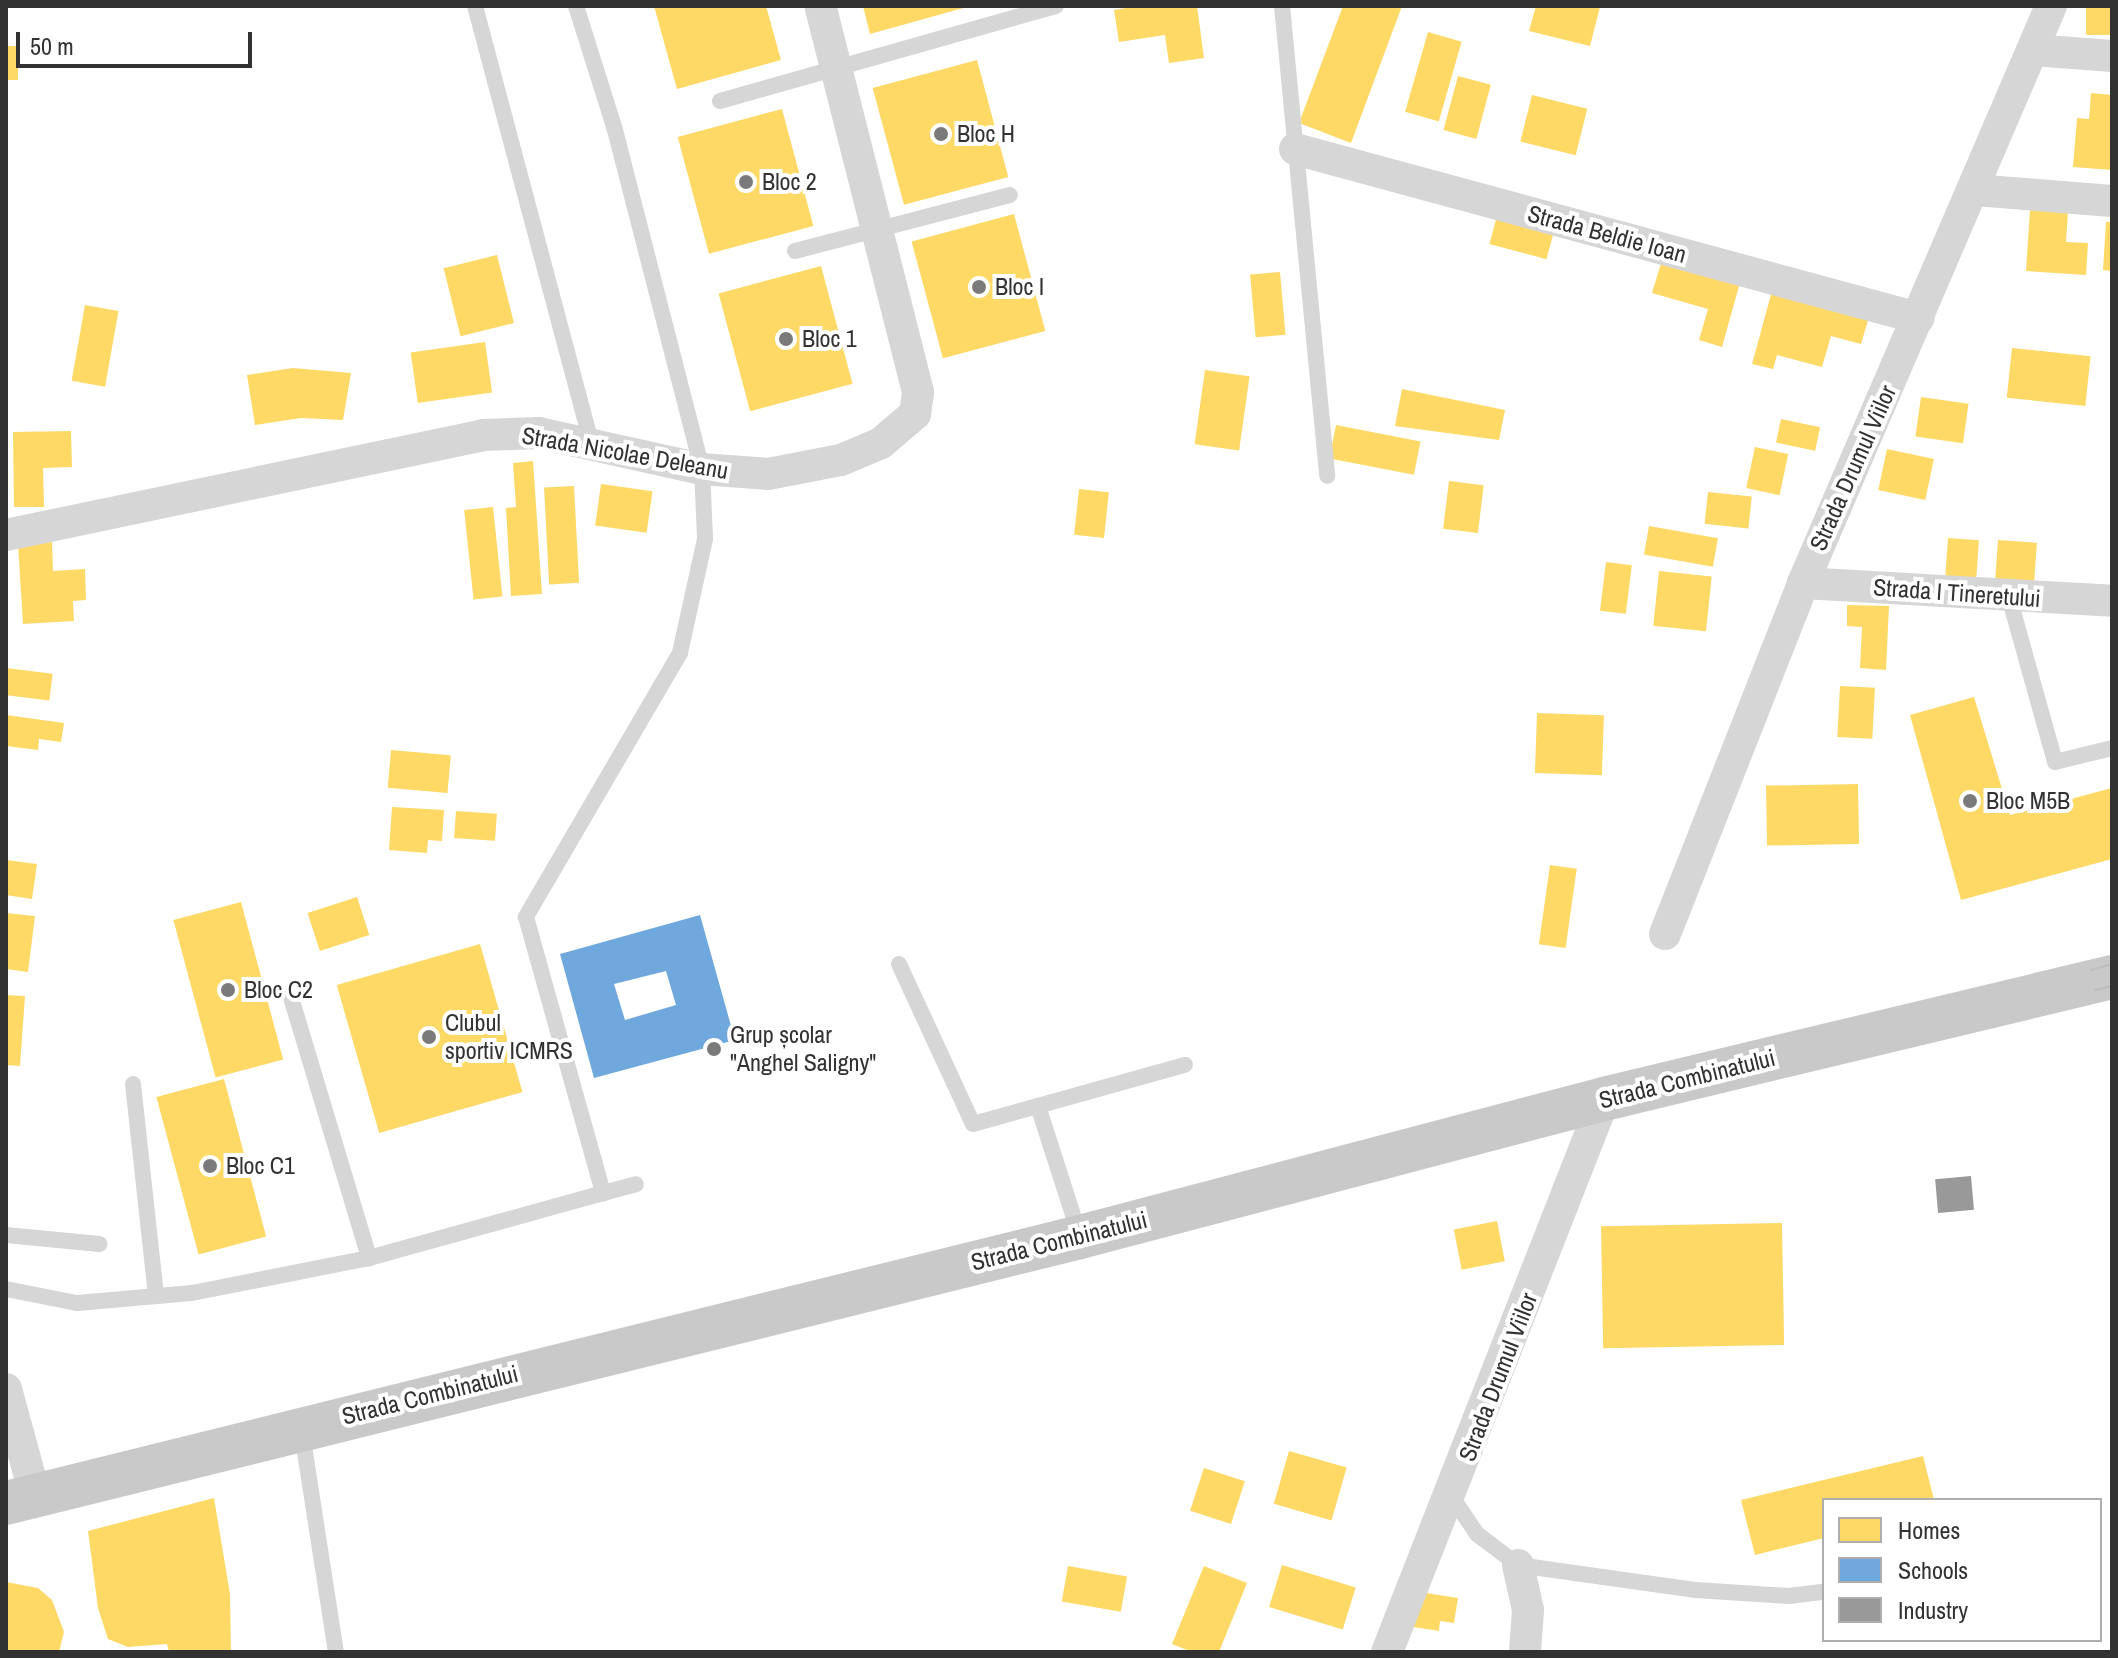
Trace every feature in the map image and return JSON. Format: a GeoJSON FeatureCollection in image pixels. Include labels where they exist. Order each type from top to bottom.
{"type":"FeatureCollection","features":[{"type":"Feature","properties":{"kind":"main road","name":"Strada Combinatului"},"geometry":{"type":"LineString","coordinates":[[20,1499],[1080,1237],[1604,1099],[2112,977]]}},
{"type":"Feature","properties":{"kind":"street","name":"Strada Nicolae Deleanu"},"geometry":{"type":"LineString","coordinates":[[6,535],[483,435],[539,433],[702,469],[768,474],[841,460],[881,443],[915,414],[918,392],[820,6]]}},
{"type":"Feature","properties":{"kind":"street","name":"Strada Drumul Viilor"},"geometry":{"type":"LineString","coordinates":[[1665,934],[1803,583],[1975,190],[2051,6]]}},
{"type":"Feature","properties":{"kind":"street"},"geometry":{"type":"LineString","coordinates":[[2033,50],[2112,56]]}},
{"type":"Feature","properties":{"kind":"street","name":"Strada Beldie Ioan"},"geometry":{"type":"LineString","coordinates":[[1295,149],[1918,318]]}},
{"type":"Feature","properties":{"kind":"street"},"geometry":{"type":"LineString","coordinates":[[1975,190],[2112,201]]}},
{"type":"Feature","properties":{"kind":"street","name":"Strada I Tineretului"},"geometry":{"type":"LineString","coordinates":[[1803,583],[2112,601]]}},
{"type":"Feature","properties":{"kind":"street","name":"Strada Drumul Viilor"},"geometry":{"type":"LineString","coordinates":[[1387,1652],[1452,1497],[1604,1099]]}},
{"type":"Feature","properties":{"kind":"street"},"geometry":{"type":"LineString","coordinates":[[6,1389],[20,1499]]}},
{"type":"Feature","properties":{"kind":"street"},"geometry":{"type":"LineString","coordinates":[[1518,1565],[1528,1610],[1525,1652]]}},
{"type":"Feature","properties":{"kind":"lane"},"geometry":{"type":"LineString","coordinates":[[475,6],[592,445]]}},
{"type":"Feature","properties":{"kind":"lane"},"geometry":{"type":"LineString","coordinates":[[576,6],[615,130],[702,469],[705,539],[680,653],[526,917],[603,1193]]}},
{"type":"Feature","properties":{"kind":"lane"},"geometry":{"type":"LineString","coordinates":[[720,101],[1056,6]]}},
{"type":"Feature","properties":{"kind":"lane"},"geometry":{"type":"LineString","coordinates":[[1282,6],[1327,476]]}},
{"type":"Feature","properties":{"kind":"lane"},"geometry":{"type":"LineString","coordinates":[[795,251],[1010,195]]}},
{"type":"Feature","properties":{"kind":"lane"},"geometry":{"type":"LineString","coordinates":[[2009,597],[2055,762],[2112,748]]}},
{"type":"Feature","properties":{"kind":"lane"},"geometry":{"type":"LineString","coordinates":[[899,964],[973,1124],[1185,1065]]}},
{"type":"Feature","properties":{"kind":"lane"},"geometry":{"type":"LineString","coordinates":[[290,994],[369,1258]]}},
{"type":"Feature","properties":{"kind":"lane"},"geometry":{"type":"LineString","coordinates":[[133,1084],[156,1296]]}},
{"type":"Feature","properties":{"kind":"lane"},"geometry":{"type":"LineString","coordinates":[[1038,1106],[1080,1237]]}},
{"type":"Feature","properties":{"kind":"lane"},"geometry":{"type":"LineString","coordinates":[[6,1289],[77,1303],[156,1296],[369,1258],[636,1184]]}},
{"type":"Feature","properties":{"kind":"lane"},"geometry":{"type":"LineString","coordinates":[[6,1235],[100,1244]]}},
{"type":"Feature","properties":{"kind":"lane"},"geometry":{"type":"LineString","coordinates":[[301,1428],[336,1652]]}},
{"type":"Feature","properties":{"kind":"lane"},"geometry":{"type":"LineString","coordinates":[[1452,1497],[1477,1534],[1518,1565],[1696,1590],[1789,1596],[1822,1592]]}},
{"type":"Feature","properties":{"kind":"building: Homes"},"geometry":{"type":"Polygon","coordinates":[[[654,6],[766,6],[781,60],[677,89],[654,6]]]}},
{"type":"Feature","properties":{"kind":"building: Homes"},"geometry":{"type":"Polygon","coordinates":[[[863,6],[967,6],[967,7],[870,34],[863,6]]]}},
{"type":"Feature","properties":{"kind":"building: Homes"},"geometry":{"type":"Polygon","coordinates":[[[1137,6],[1197,6],[1204,58],[1169,63],[1165,35],[1119,42],[1114,10],[1137,6]]]}},
{"type":"Feature","properties":{"kind":"building: Homes"},"geometry":{"type":"Polygon","coordinates":[[[1343,6],[1402,6],[1351,143],[1299,123],[1343,6]]]}},
{"type":"Feature","properties":{"kind":"building: Homes"},"geometry":{"type":"Polygon","coordinates":[[[1536,6],[1600,7],[1590,46],[1529,31],[1536,6]]]}},
{"type":"Feature","properties":{"kind":"building: Homes"},"geometry":{"type":"Polygon","coordinates":[[[2086,6],[2112,6],[2112,35],[2086,35],[2086,6]]]}},
{"type":"Feature","properties":{"kind":"building: Homes"},"geometry":{"type":"Polygon","coordinates":[[[1428,32],[1462,42],[1439,121],[1405,112],[1428,32]]]}},
{"type":"Feature","properties":{"kind":"building: Homes"},"geometry":{"type":"Polygon","coordinates":[[[6,46],[18,46],[18,80],[6,80],[6,46]]]}},
{"type":"Feature","properties":{"kind":"building: Homes","name":"Bloc H"},"geometry":{"type":"Polygon","coordinates":[[[977,60],[1008,177],[904,205],[873,88],[977,60]]]}},
{"type":"Feature","properties":{"kind":"building: Homes"},"geometry":{"type":"Polygon","coordinates":[[[1458,76],[1491,85],[1476,139],[1444,130],[1458,76]]]}},
{"type":"Feature","properties":{"kind":"building: Homes"},"geometry":{"type":"Polygon","coordinates":[[[2091,93],[2112,95],[2112,170],[2073,167],[2077,118],[2089,119],[2091,93]]]}},
{"type":"Feature","properties":{"kind":"building: Homes"},"geometry":{"type":"Polygon","coordinates":[[[1532,95],[1587,109],[1576,155],[1520,142],[1532,95]]]}},
{"type":"Feature","properties":{"kind":"building: Homes","name":"Bloc 2"},"geometry":{"type":"Polygon","coordinates":[[[782,109],[813,226],[709,254],[678,137],[782,109]]]}},
{"type":"Feature","properties":{"kind":"building: Homes"},"geometry":{"type":"Polygon","coordinates":[[[2030,210],[2068,212],[2066,242],[2088,243],[2086,275],[2026,271],[2030,210]]]}},
{"type":"Feature","properties":{"kind":"building: Homes"},"geometry":{"type":"Polygon","coordinates":[[[1498,212],[1555,227],[1546,259],[1489,244],[1498,212]]]}},
{"type":"Feature","properties":{"kind":"building: Homes","name":"Bloc I"},"geometry":{"type":"Polygon","coordinates":[[[1014,214],[1045,331],[943,358],[912,241],[1014,214]]]}},
{"type":"Feature","properties":{"kind":"building: Homes"},"geometry":{"type":"Polygon","coordinates":[[[2106,222],[2112,222],[2112,271],[2103,270],[2106,222]]]}},
{"type":"Feature","properties":{"kind":"building: Homes"},"geometry":{"type":"Polygon","coordinates":[[[497,255],[514,323],[461,336],[444,268],[497,255]]]}},
{"type":"Feature","properties":{"kind":"building: Homes"},"geometry":{"type":"Polygon","coordinates":[[[1663,257],[1741,279],[1722,347],[1699,340],[1708,309],[1652,293],[1663,257]]]}},
{"type":"Feature","properties":{"kind":"building: Homes","name":"Bloc 1"},"geometry":{"type":"Polygon","coordinates":[[[821,266],[853,384],[750,411],[719,293],[821,266]]]}},
{"type":"Feature","properties":{"kind":"building: Homes"},"geometry":{"type":"Polygon","coordinates":[[[1280,272],[1285,335],[1256,337],[1250,275],[1280,272]]]}},
{"type":"Feature","properties":{"kind":"building: Homes"},"geometry":{"type":"Polygon","coordinates":[[[1772,291],[1869,317],[1861,344],[1831,336],[1822,367],[1777,355],[1773,369],[1752,364],[1772,291]]]}},
{"type":"Feature","properties":{"kind":"building: Homes"},"geometry":{"type":"Polygon","coordinates":[[[85,305],[118,311],[105,387],[72,381],[85,305]]]}},
{"type":"Feature","properties":{"kind":"building: Homes"},"geometry":{"type":"Polygon","coordinates":[[[485,342],[492,393],[418,403],[411,352],[485,342]]]}},
{"type":"Feature","properties":{"kind":"building: Homes"},"geometry":{"type":"Polygon","coordinates":[[[2012,348],[2091,356],[2085,406],[2007,398],[2012,348]]]}},
{"type":"Feature","properties":{"kind":"building: Homes"},"geometry":{"type":"Polygon","coordinates":[[[293,368],[351,373],[343,420],[301,418],[255,425],[247,375],[293,368]]]}},
{"type":"Feature","properties":{"kind":"building: Homes"},"geometry":{"type":"Polygon","coordinates":[[[1205,370],[1250,376],[1239,451],[1195,444],[1205,370]]]}},
{"type":"Feature","properties":{"kind":"building: Homes"},"geometry":{"type":"Polygon","coordinates":[[[1402,389],[1505,410],[1499,440],[1395,426],[1402,389]]]}},
{"type":"Feature","properties":{"kind":"building: Homes"},"geometry":{"type":"Polygon","coordinates":[[[1921,397],[1969,404],[1963,443],[1915,437],[1921,397]]]}},
{"type":"Feature","properties":{"kind":"building: Homes"},"geometry":{"type":"Polygon","coordinates":[[[1781,419],[1820,427],[1815,451],[1776,442],[1781,419]]]}},
{"type":"Feature","properties":{"kind":"building: Homes"},"geometry":{"type":"Polygon","coordinates":[[[1336,425],[1420,441],[1414,475],[1330,458],[1336,425]]]}},
{"type":"Feature","properties":{"kind":"building: Homes"},"geometry":{"type":"Polygon","coordinates":[[[71,431],[72,467],[43,468],[44,507],[14,507],[13,432],[71,431]]]}},
{"type":"Feature","properties":{"kind":"building: Homes"},"geometry":{"type":"Polygon","coordinates":[[[1755,447],[1788,454],[1780,495],[1746,488],[1755,447]]]}},
{"type":"Feature","properties":{"kind":"building: Homes"},"geometry":{"type":"Polygon","coordinates":[[[1887,449],[1934,459],[1925,500],[1878,490],[1887,449]]]}},
{"type":"Feature","properties":{"kind":"building: Homes"},"geometry":{"type":"Polygon","coordinates":[[[533,461],[542,594],[511,596],[506,508],[516,507],[513,463],[533,461]]]}},
{"type":"Feature","properties":{"kind":"building: Homes"},"geometry":{"type":"Polygon","coordinates":[[[1449,481],[1484,485],[1478,533],[1443,529],[1449,481]]]}},
{"type":"Feature","properties":{"kind":"building: Homes"},"geometry":{"type":"Polygon","coordinates":[[[601,484],[652,491],[647,533],[595,526],[601,484]]]}},
{"type":"Feature","properties":{"kind":"building: Homes"},"geometry":{"type":"Polygon","coordinates":[[[574,486],[579,583],[549,584],[544,488],[574,486]]]}},
{"type":"Feature","properties":{"kind":"building: Homes"},"geometry":{"type":"Polygon","coordinates":[[[1079,489],[1109,492],[1104,538],[1074,535],[1079,489]]]}},
{"type":"Feature","properties":{"kind":"building: Homes"},"geometry":{"type":"Polygon","coordinates":[[[1708,492],[1752,497],[1748,528],[1705,524],[1708,492]]]}},
{"type":"Feature","properties":{"kind":"building: Homes"},"geometry":{"type":"Polygon","coordinates":[[[493,507],[502,597],[474,600],[464,510],[493,507]]]}},
{"type":"Feature","properties":{"kind":"building: Homes"},"geometry":{"type":"Polygon","coordinates":[[[1649,526],[1718,538],[1713,567],[1644,555],[1649,526]]]}},
{"type":"Feature","properties":{"kind":"building: Homes"},"geometry":{"type":"Polygon","coordinates":[[[1948,538],[1979,540],[1976,581],[1945,579],[1948,538]]]}},
{"type":"Feature","properties":{"kind":"building: Homes"},"geometry":{"type":"Polygon","coordinates":[[[1998,540],[2037,543],[2034,587],[1995,584],[1998,540]]]}},
{"type":"Feature","properties":{"kind":"building: Homes"},"geometry":{"type":"Polygon","coordinates":[[[52,542],[53,571],[85,569],[86,600],[73,601],[74,621],[23,624],[18,544],[52,542]]]}},
{"type":"Feature","properties":{"kind":"building: Homes"},"geometry":{"type":"Polygon","coordinates":[[[1606,562],[1632,565],[1626,614],[1600,611],[1606,562]]]}},
{"type":"Feature","properties":{"kind":"building: Homes"},"geometry":{"type":"Polygon","coordinates":[[[1659,571],[1712,577],[1706,631],[1653,626],[1659,571]]]}},
{"type":"Feature","properties":{"kind":"building: Homes"},"geometry":{"type":"Polygon","coordinates":[[[1847,605],[1889,606],[1886,670],[1860,668],[1862,627],[1847,626],[1847,605]]]}},
{"type":"Feature","properties":{"kind":"building: Homes"},"geometry":{"type":"Polygon","coordinates":[[[6,668],[53,674],[49,701],[6,695],[6,668]]]}},
{"type":"Feature","properties":{"kind":"building: Homes"},"geometry":{"type":"Polygon","coordinates":[[[1840,686],[1875,688],[1872,739],[1837,737],[1840,686]]]}},
{"type":"Feature","properties":{"kind":"building: Homes","name":"Bloc M5B"},"geometry":{"type":"Polygon","coordinates":[[[1974,697],[2010,815],[2112,788],[2112,859],[1961,900],[1910,715],[1974,697]]]}},
{"type":"Feature","properties":{"kind":"building: Homes"},"geometry":{"type":"Polygon","coordinates":[[[1537,713],[1604,715],[1602,775],[1535,773],[1537,713]]]}},
{"type":"Feature","properties":{"kind":"building: Homes"},"geometry":{"type":"Polygon","coordinates":[[[6,715],[64,723],[61,742],[39,739],[38,750],[6,746],[6,715]]]}},
{"type":"Feature","properties":{"kind":"building: Homes"},"geometry":{"type":"Polygon","coordinates":[[[391,750],[451,755],[447,793],[388,788],[391,750]]]}},
{"type":"Feature","properties":{"kind":"building: Homes"},"geometry":{"type":"Polygon","coordinates":[[[1858,784],[1859,844],[1767,846],[1766,786],[1858,784]]]}},
{"type":"Feature","properties":{"kind":"building: Homes"},"geometry":{"type":"Polygon","coordinates":[[[392,807],[444,810],[442,841],[428,840],[427,853],[389,850],[392,807]]]}},
{"type":"Feature","properties":{"kind":"building: Homes"},"geometry":{"type":"Polygon","coordinates":[[[456,811],[497,814],[495,841],[454,838],[456,811]]]}},
{"type":"Feature","properties":{"kind":"building: Homes"},"geometry":{"type":"Polygon","coordinates":[[[6,860],[37,864],[32,899],[6,895],[6,860]]]}},
{"type":"Feature","properties":{"kind":"building: Homes"},"geometry":{"type":"Polygon","coordinates":[[[1550,865],[1577,869],[1566,948],[1539,944],[1550,865]]]}},
{"type":"Feature","properties":{"kind":"building: Homes"},"geometry":{"type":"Polygon","coordinates":[[[357,897],[369,935],[320,951],[308,913],[357,897]]]}},
{"type":"Feature","properties":{"kind":"building: Homes","name":"Bloc C2"},"geometry":{"type":"Polygon","coordinates":[[[241,902],[283,1059],[216,1078],[173,920],[241,902]]]}},
{"type":"Feature","properties":{"kind":"building: Homes"},"geometry":{"type":"Polygon","coordinates":[[[6,913],[35,916],[28,972],[6,969],[6,913]]]}},
{"type":"Feature","properties":{"kind":"building: Homes","name":"Clubul sportiv ICMRS"},"geometry":{"type":"Polygon","coordinates":[[[480,944],[522,1092],[379,1133],[337,985],[480,944]]]}},
{"type":"Feature","properties":{"kind":"building: Homes"},"geometry":{"type":"Polygon","coordinates":[[[6,995],[25,996],[20,1066],[6,1065],[6,995]]]}},
{"type":"Feature","properties":{"kind":"building: Homes","name":"Bloc C1"},"geometry":{"type":"Polygon","coordinates":[[[224,1079],[266,1236],[199,1255],[156,1097],[224,1079]]]}},
{"type":"Feature","properties":{"kind":"building: Homes"},"geometry":{"type":"Polygon","coordinates":[[[1497,1221],[1505,1261],[1462,1270],[1454,1229],[1497,1221]]]}},
{"type":"Feature","properties":{"kind":"building: Homes"},"geometry":{"type":"Polygon","coordinates":[[[1782,1223],[1784,1345],[1603,1348],[1601,1226],[1782,1223]]]}},
{"type":"Feature","properties":{"kind":"building: Homes"},"geometry":{"type":"Polygon","coordinates":[[[1289,1451],[1347,1468],[1332,1520],[1274,1504],[1289,1451]]]}},
{"type":"Feature","properties":{"kind":"building: Homes"},"geometry":{"type":"Polygon","coordinates":[[[1923,1456],[1934,1498],[1822,1498],[1822,1538],[1755,1555],[1741,1500],[1923,1456]]]}},
{"type":"Feature","properties":{"kind":"building: Homes"},"geometry":{"type":"Polygon","coordinates":[[[1204,1468],[1245,1481],[1231,1524],[1190,1511],[1204,1468]]]}},
{"type":"Feature","properties":{"kind":"building: Homes"},"geometry":{"type":"Polygon","coordinates":[[[214,1498],[230,1594],[231,1652],[169,1652],[167,1644],[128,1647],[108,1639],[98,1608],[88,1531],[214,1498]]]}},
{"type":"Feature","properties":{"kind":"building: Homes"},"geometry":{"type":"Polygon","coordinates":[[[1282,1565],[1356,1588],[1343,1630],[1269,1607],[1282,1565]]]}},
{"type":"Feature","properties":{"kind":"building: Homes"},"geometry":{"type":"Polygon","coordinates":[[[1068,1566],[1127,1576],[1121,1612],[1062,1601],[1068,1566]]]}},
{"type":"Feature","properties":{"kind":"building: Homes"},"geometry":{"type":"Polygon","coordinates":[[[1204,1566],[1247,1583],[1219,1652],[1192,1652],[1172,1644],[1204,1566]]]}},
{"type":"Feature","properties":{"kind":"building: Homes"},"geometry":{"type":"Polygon","coordinates":[[[6,1582],[38,1588],[52,1600],[64,1632],[59,1652],[6,1652],[6,1582]]]}},
{"type":"Feature","properties":{"kind":"building: Homes"},"geometry":{"type":"Polygon","coordinates":[[[1413,1591],[1458,1598],[1454,1623],[1440,1621],[1439,1631],[1408,1626],[1413,1591]]]}},
{"type":"Feature","properties":{"kind":"building: Schools"},"geometry":{"type":"Polygon","coordinates":[[[700,915],[735,1040],[594,1078],[560,954],[700,915]],[[666,971],[614,984],[625,1020],[676,1005],[666,971]]]}},
{"type":"Feature","properties":{"kind":"building: Industry"},"geometry":{"type":"Polygon","coordinates":[[[1971,1176],[1974,1210],[1938,1213],[1935,1179],[1971,1176]]]}},
{"type":"Feature","properties":{"kind":"tram line"},"geometry":{"type":"LineString","coordinates":[[2091,970],[2112,964]]}},
{"type":"Feature","properties":{"kind":"tram line"},"geometry":{"type":"LineString","coordinates":[[2095,990],[2112,986]]}},
{"type":"Feature","properties":{"kind":"place","name":"Bloc H"},"geometry":{"type":"Point","coordinates":[941,134]}},
{"type":"Feature","properties":{"kind":"place","name":"Bloc 2"},"geometry":{"type":"Point","coordinates":[746,182]}},
{"type":"Feature","properties":{"kind":"place","name":"Bloc I"},"geometry":{"type":"Point","coordinates":[979,287]}},
{"type":"Feature","properties":{"kind":"place","name":"Bloc 1"},"geometry":{"type":"Point","coordinates":[786,339]}},
{"type":"Feature","properties":{"kind":"place","name":"Bloc M5B"},"geometry":{"type":"Point","coordinates":[1970,801]}},
{"type":"Feature","properties":{"kind":"place","name":"Bloc C2"},"geometry":{"type":"Point","coordinates":[228,990]}},
{"type":"Feature","properties":{"kind":"place","name":"Clubul sportiv ICMRS"},"geometry":{"type":"Point","coordinates":[429,1037]}},
{"type":"Feature","properties":{"kind":"place","name":"Grup școlar \"Anghel Saligny\""},"geometry":{"type":"Point","coordinates":[714,1049]}},
{"type":"Feature","properties":{"kind":"place","name":"Bloc C1"},"geometry":{"type":"Point","coordinates":[210,1166]}}]}
